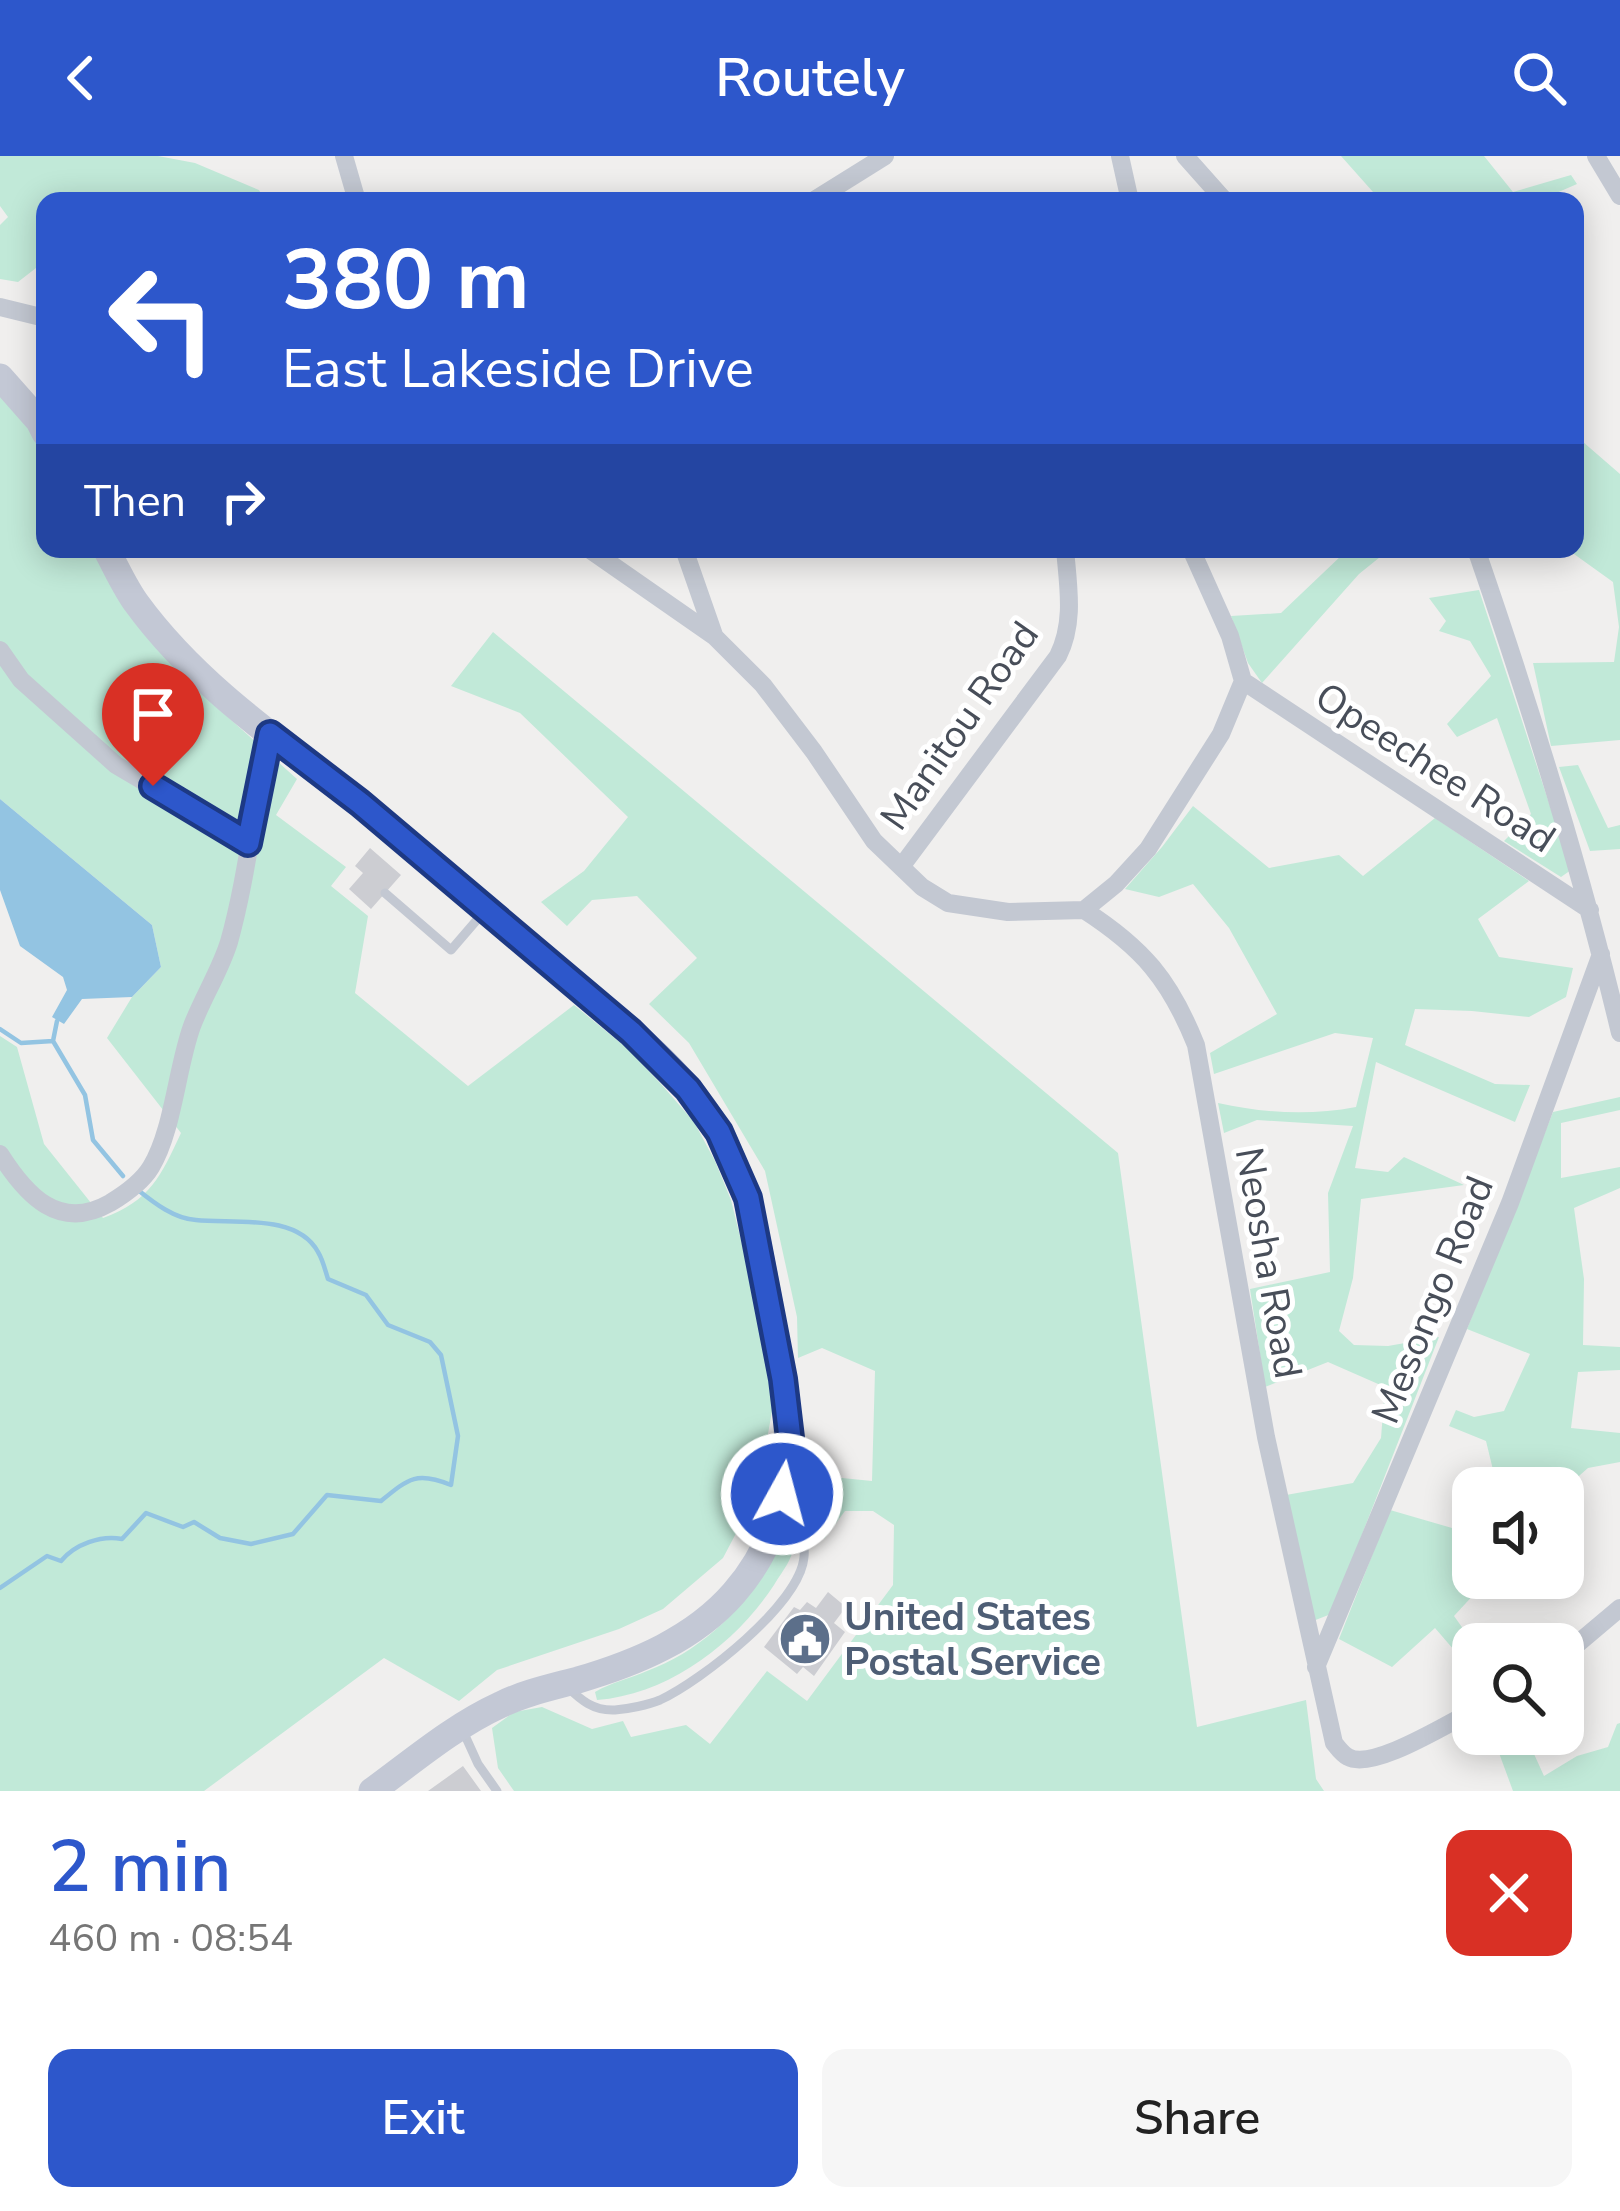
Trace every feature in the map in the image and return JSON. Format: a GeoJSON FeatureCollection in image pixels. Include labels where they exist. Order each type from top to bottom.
{"type":"FeatureCollection","features":[{"type":"Feature","properties":{"kind":"street"},"geometry":{"type":"LineString","coordinates":[[344,156],[354,192]]}},
{"type":"Feature","properties":{"kind":"street"},"geometry":{"type":"LineString","coordinates":[[828,192],[885,156]]}},
{"type":"Feature","properties":{"kind":"street"},"geometry":{"type":"LineString","coordinates":[[1120,156],[1128,192]]}},
{"type":"Feature","properties":{"kind":"street"},"geometry":{"type":"LineString","coordinates":[[1186,156],[1217,192]]}},
{"type":"Feature","properties":{"kind":"street"},"geometry":{"type":"LineString","coordinates":[[1596,156],[1620,196]]}},
{"type":"Feature","properties":{"kind":"street"},"geometry":{"type":"LineString","coordinates":[[0,307],[36,316]]}},
{"type":"Feature","properties":{"kind":"street"},"geometry":{"type":"LineString","coordinates":[[0,377],[36,418]]}},
{"type":"Feature","properties":{"kind":"street"},"geometry":{"type":"LineString","coordinates":[[111,558],[135,602],[180,656],[631,1032],[688,1089],[719,1132],[748,1198],[790,1438],[777,1517],[764,1546],[736,1590],[705,1621],[670,1644],[606,1671],[501,1704],[461,1726],[372,1791]]}},
{"type":"Feature","properties":{"kind":"street"},"geometry":{"type":"LineString","coordinates":[[602,558],[714,636],[763,685],[874,841],[922,887],[948,903],[1008,912],[1084,910],[1116,884],[1148,849],[1222,734],[1243,681],[1230,636],[1195,558]]}},
{"type":"Feature","properties":{"kind":"street"},"geometry":{"type":"LineString","coordinates":[[687,558],[714,636]]}},
{"type":"Feature","properties":{"kind":"street","name":"Manitou Road"},"geometry":{"type":"LineString","coordinates":[[901,867],[1058,656],[1070,616],[1066,558]]}},
{"type":"Feature","properties":{"kind":"street"},"geometry":{"type":"LineString","coordinates":[[1480,558],[1590,910],[1620,1033]]}},
{"type":"Feature","properties":{"kind":"street"},"geometry":{"type":"LineString","coordinates":[[0,650],[21,680],[116,765],[248,843]]}},
{"type":"Feature","properties":{"kind":"street","name":"Opeechee Road"},"geometry":{"type":"LineString","coordinates":[[1243,681],[1590,910]]}},
{"type":"Feature","properties":{"kind":"street"},"geometry":{"type":"LineString","coordinates":[[0,1154],[17,1181],[39,1202],[69,1215],[98,1209],[125,1194],[150,1169],[164,1138],[191,1029],[228,946],[270,734]]}},
{"type":"Feature","properties":{"kind":"street","name":"Neosha Road"},"geometry":{"type":"LineString","coordinates":[[1084,910],[1124,935],[1153,969],[1179,1003],[1196,1045],[1266,1437],[1334,1744],[1347,1757],[1363,1760],[1390,1753],[1452,1722]]}},
{"type":"Feature","properties":{"kind":"street","name":"Mesongo Road"},"geometry":{"type":"LineString","coordinates":[[1316,1667],[1510,1203],[1601,954]]}},
{"type":"Feature","properties":{"kind":"street"},"geometry":{"type":"LineString","coordinates":[[1584,1638],[1620,1608]]}},
{"type":"Feature","properties":{"kind":"lane"},"geometry":{"type":"LineString","coordinates":[[385,893],[451,950],[486,910]]}},
{"type":"Feature","properties":{"kind":"lane"},"geometry":{"type":"LineString","coordinates":[[563,1684],[586,1705],[612,1710],[657,1702],[707,1673],[795,1584],[804,1559],[801,1532],[782,1494]]}},
{"type":"Feature","properties":{"kind":"lane"},"geometry":{"type":"LineString","coordinates":[[461,1726],[496,1791]]}},
{"type":"Feature","properties":{"kind":"green space"},"geometry":{"type":"Polygon","coordinates":[[[0,156],[158,156],[195,163],[260,192],[36,192],[36,268],[18,282],[0,279],[0,225],[8,217],[0,206],[0,156]]]}},
{"type":"Feature","properties":{"kind":"green space"},"geometry":{"type":"Polygon","coordinates":[[[1341,156],[1484,156],[1513,192],[1373,192],[1341,156]]]}},
{"type":"Feature","properties":{"kind":"green space"},"geometry":{"type":"Polygon","coordinates":[[[1571,175],[1577,184],[1559,192],[1513,192],[1571,175]]]}},
{"type":"Feature","properties":{"kind":"green space"},"geometry":{"type":"Polygon","coordinates":[[[0,391],[36,433],[36,558],[97,558],[111,584],[191,684],[297,779],[276,815],[346,867],[331,886],[368,916],[355,993],[468,1086],[574,1005],[628,1049],[694,1122],[731,1200],[761,1321],[774,1400],[763,1462],[743,1520],[723,1558],[663,1609],[497,1670],[459,1701],[384,1658],[204,1791],[0,1791],[0,1036],[17,1047],[44,1144],[103,1218],[143,1195],[181,1133],[107,1038],[132,997],[161,967],[152,925],[0,799],[0,391]]]}},
{"type":"Feature","properties":{"kind":"green space"},"geometry":{"type":"Polygon","coordinates":[[[1584,443],[1620,474],[1620,740],[1551,746],[1533,663],[1614,662],[1619,627],[1613,582],[1580,558],[1584,558],[1584,443]]]}},
{"type":"Feature","properties":{"kind":"green space"},"geometry":{"type":"Polygon","coordinates":[[[1339,558],[1379,558],[1262,683],[1248,663],[1231,616],[1281,613],[1339,558]]]}},
{"type":"Feature","properties":{"kind":"green space"},"geometry":{"type":"Polygon","coordinates":[[[1479,590],[1571,870],[1561,877],[1504,841],[1531,814],[1497,718],[1457,737],[1447,724],[1491,676],[1470,641],[1439,631],[1446,621],[1429,598],[1479,590]]]}},
{"type":"Feature","properties":{"kind":"green space"},"geometry":{"type":"Polygon","coordinates":[[[493,632],[1118,1153],[1197,1727],[1306,1700],[1316,1779],[1324,1791],[514,1791],[498,1768],[492,1728],[514,1712],[542,1707],[592,1729],[623,1721],[631,1737],[686,1725],[710,1744],[767,1671],[807,1701],[893,1585],[894,1525],[873,1511],[845,1511],[824,1539],[797,1499],[822,1476],[872,1481],[875,1371],[822,1348],[798,1358],[797,1317],[765,1171],[689,1043],[649,1004],[697,958],[637,896],[592,900],[567,926],[541,902],[584,871],[628,817],[520,713],[451,686],[493,632]]]}},
{"type":"Feature","properties":{"kind":"green space"},"geometry":{"type":"Polygon","coordinates":[[[1578,765],[1608,828],[1620,825],[1620,849],[1590,851],[1559,767],[1578,765]]]}},
{"type":"Feature","properties":{"kind":"green space"},"geometry":{"type":"Polygon","coordinates":[[[1193,806],[1269,868],[1339,855],[1363,876],[1435,818],[1529,881],[1478,919],[1499,957],[1573,968],[1566,997],[1529,1017],[1415,1009],[1405,1045],[1495,1084],[1530,1085],[1515,1122],[1376,1062],[1355,1168],[1388,1172],[1404,1157],[1464,1185],[1361,1199],[1353,1278],[1339,1331],[1354,1345],[1388,1346],[1439,1337],[1331,1614],[1313,1621],[1286,1495],[1353,1483],[1381,1438],[1385,1387],[1328,1362],[1265,1387],[1250,1289],[1330,1272],[1328,1193],[1353,1126],[1257,1120],[1224,1133],[1218,1103],[1287,1112],[1356,1107],[1373,1038],[1335,1033],[1214,1074],[1210,1053],[1277,1014],[1229,928],[1193,884],[1159,897],[1125,889],[1193,806]]]}},
{"type":"Feature","properties":{"kind":"green space"},"geometry":{"type":"Polygon","coordinates":[[[1620,1097],[1620,1110],[1561,1123],[1561,1178],[1620,1167],[1620,1188],[1574,1208],[1584,1279],[1583,1345],[1620,1347],[1620,1370],[1578,1372],[1571,1428],[1620,1433],[1620,1462],[1584,1472],[1584,1467],[1492,1467],[1486,1441],[1449,1426],[1456,1410],[1474,1417],[1504,1411],[1530,1354],[1467,1329],[1553,1112],[1620,1097]]]}},
{"type":"Feature","properties":{"kind":"green space"},"geometry":{"type":"Polygon","coordinates":[[[1390,1510],[1452,1528],[1452,1599],[1470,1599],[1454,1616],[1459,1623],[1452,1623],[1452,1648],[1435,1628],[1392,1667],[1339,1639],[1390,1510]]]}},
{"type":"Feature","properties":{"kind":"green space"},"geometry":{"type":"Polygon","coordinates":[[[786,1526],[792,1543],[788,1563],[758,1607],[720,1646],[650,1688],[597,1700],[595,1692],[671,1660],[714,1631],[749,1594],[786,1526]]]}},
{"type":"Feature","properties":{"kind":"green space"},"geometry":{"type":"Polygon","coordinates":[[[1617,1724],[1620,1791],[1513,1791],[1500,1755],[1534,1755],[1544,1776],[1577,1756],[1608,1747],[1617,1724]]]}},
{"type":"Feature","properties":{"kind":"water"},"geometry":{"type":"Polygon","coordinates":[[[0,799],[152,925],[161,967],[132,997],[82,999],[64,1024],[52,1017],[67,990],[63,977],[20,946],[0,890],[0,799]]]}},
{"type":"Feature","properties":{"kind":"building"},"geometry":{"type":"Polygon","coordinates":[[[370,848],[401,875],[371,909],[349,889],[363,873],[355,866],[370,848]]]}},
{"type":"Feature","properties":{"kind":"building","name":"United States Postal Service"},"geometry":{"type":"Polygon","coordinates":[[[828,1592],[846,1607],[834,1623],[845,1632],[814,1676],[803,1667],[797,1674],[764,1647],[794,1607],[800,1610],[807,1602],[816,1608],[828,1592]]]}},
{"type":"Feature","properties":{"kind":"building"},"geometry":{"type":"Polygon","coordinates":[[[463,1766],[481,1791],[428,1791],[463,1766]]]}},
{"type":"Feature","properties":{"kind":"waterway"},"geometry":{"type":"LineString","coordinates":[[57,1021],[53,1041],[85,1095],[93,1140],[123,1176]]}},
{"type":"Feature","properties":{"kind":"waterway"},"geometry":{"type":"LineString","coordinates":[[0,1029],[21,1043],[53,1041]]}},
{"type":"Feature","properties":{"kind":"waterway"},"geometry":{"type":"LineString","coordinates":[[0,1588],[47,1556],[61,1561],[89,1542],[122,1539],[146,1513],[183,1527],[194,1522],[220,1538],[251,1544],[293,1534],[327,1495],[381,1501],[414,1479],[451,1485],[458,1436],[441,1355],[430,1342],[388,1325],[366,1295],[328,1279],[318,1252],[295,1231],[263,1223],[188,1219],[165,1210],[138,1190]]}},
{"type":"Feature","properties":{"kind":"place","name":"United States Postal Service"},"geometry":{"type":"Point","coordinates":[805,1639]}},
{"type":"Feature","properties":{"kind":"route"},"geometry":{"type":"LineString","coordinates":[[153,786],[248,843],[270,734],[360,803],[631,1032],[688,1089],[719,1132],[748,1198],[790,1438],[782,1494]]}}]}
